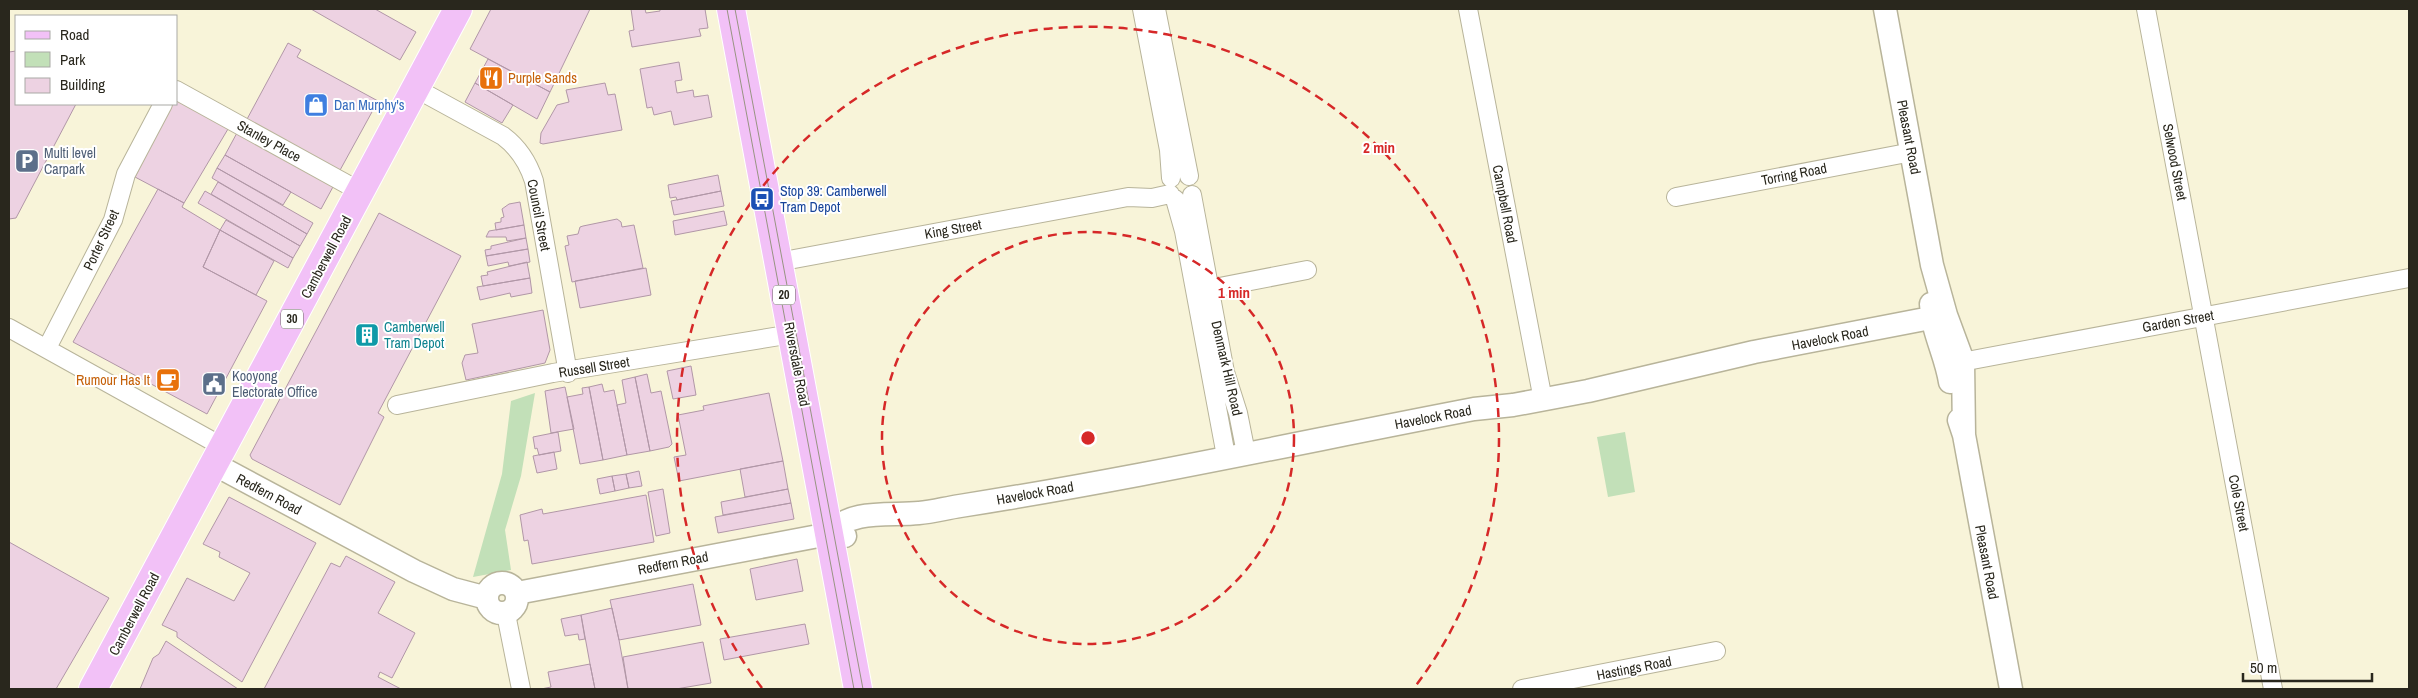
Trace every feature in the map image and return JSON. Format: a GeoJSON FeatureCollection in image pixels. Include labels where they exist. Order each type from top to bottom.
{"type":"FeatureCollection","features":[{"type":"Feature","properties":{"kind":"main road","name":"Camberwell Road"},"geometry":{"type":"LineString","coordinates":[[94,689],[458,9]]}},
{"type":"Feature","properties":{"kind":"main road","name":"Riversdale Road"},"geometry":{"type":"LineString","coordinates":[[731,9],[858,689]]}},
{"type":"Feature","properties":{"kind":"street","name":"Denmark Hill Road"},"geometry":{"type":"LineString","coordinates":[[1142,9],[1169,150],[1171,189],[1203,290]]}},
{"type":"Feature","properties":{"kind":"street"},"geometry":{"type":"LineString","coordinates":[[1156,9],[1189,176],[1195,184],[1192,195],[1185,200],[1171,189],[1179,173],[1189,176]]}},
{"type":"Feature","properties":{"kind":"street","name":"Campbell Road"},"geometry":{"type":"LineString","coordinates":[[1468,9],[1543,400]]}},
{"type":"Feature","properties":{"kind":"street","name":"Pleasant Road"},"geometry":{"type":"LineString","coordinates":[[1885,9],[1932,264],[1939,316],[1955,363],[1964,435],[2011,689]]}},
{"type":"Feature","properties":{"kind":"street","name":"Selwood Street"},"geometry":{"type":"LineString","coordinates":[[2146,9],[2204,316]]}},
{"type":"Feature","properties":{"kind":"street","name":"Council Street"},"geometry":{"type":"LineString","coordinates":[[415,88],[503,136],[515,146],[526,161],[534,181],[568,372]]}},
{"type":"Feature","properties":{"kind":"street","name":"Stanley Place"},"geometry":{"type":"LineString","coordinates":[[178,91],[361,192]]}},
{"type":"Feature","properties":{"kind":"street","name":"Porter Street"},"geometry":{"type":"LineString","coordinates":[[47,348],[113,220],[126,174],[162,105]]}},
{"type":"Feature","properties":{"kind":"street","name":"Torring Road"},"geometry":{"type":"LineString","coordinates":[[1676,196],[1912,152]]}},
{"type":"Feature","properties":{"kind":"street","name":"King Street"},"geometry":{"type":"LineString","coordinates":[[778,262],[1128,197],[1152,198],[1171,189]]}},
{"type":"Feature","properties":{"kind":"street","name":"Denmark Hill Road"},"geometry":{"type":"LineString","coordinates":[[1192,195],[1203,290],[1236,454]]}},
{"type":"Feature","properties":{"kind":"street"},"geometry":{"type":"LineString","coordinates":[[1203,290],[1307,270]]}},
{"type":"Feature","properties":{"kind":"street","name":"Garden Street"},"geometry":{"type":"LineString","coordinates":[[1955,363],[2409,278]]}},
{"type":"Feature","properties":{"kind":"street","name":"Havelock Road"},"geometry":{"type":"LineString","coordinates":[[829,534],[844,536],[865,532],[919,513],[1109,480],[1474,409],[1543,400],[1754,352],[1939,316]]}},
{"type":"Feature","properties":{"kind":"street","name":"Cole Street"},"geometry":{"type":"LineString","coordinates":[[2204,316],[2273,689]]}},
{"type":"Feature","properties":{"kind":"street"},"geometry":{"type":"LineString","coordinates":[[9,328],[47,348],[218,456]]}},
{"type":"Feature","properties":{"kind":"street","name":"Russell Street"},"geometry":{"type":"LineString","coordinates":[[397,405],[545,375],[792,334]]}},
{"type":"Feature","properties":{"kind":"street","name":"Redfern Road"},"geometry":{"type":"LineString","coordinates":[[218,456],[414,571],[453,589],[487,598]]}},
{"type":"Feature","properties":{"kind":"street","name":"Redfern Road"},"geometry":{"type":"LineString","coordinates":[[517,594],[829,534]]}},
{"type":"Feature","properties":{"kind":"street"},"geometry":{"type":"LineString","coordinates":[[501,583],[511,586],[517,594],[516,606],[506,614],[492,610],[487,598],[491,588],[501,583]]}},
{"type":"Feature","properties":{"kind":"street"},"geometry":{"type":"LineString","coordinates":[[506,614],[521,689]]}},
{"type":"Feature","properties":{"kind":"street","name":"Hastings Road"},"geometry":{"type":"LineString","coordinates":[[1522,689],[1716,651]]}},
{"type":"Feature","properties":{"kind":"green space"},"geometry":{"type":"Polygon","coordinates":[[[535,393],[521,476],[505,530],[511,570],[473,577],[502,474],[511,401],[535,393]]]}},
{"type":"Feature","properties":{"kind":"green space"},"geometry":{"type":"Polygon","coordinates":[[[1625,432],[1635,492],[1608,497],[1597,437],[1625,432]]]}},
{"type":"Feature","properties":{"kind":"building"},"geometry":{"type":"Polygon","coordinates":[[[311,9],[375,9],[416,32],[400,60],[311,9]]]}},
{"type":"Feature","properties":{"kind":"building"},"geometry":{"type":"Polygon","coordinates":[[[491,9],[590,9],[550,92],[470,49],[491,9]]]}},
{"type":"Feature","properties":{"kind":"building"},"geometry":{"type":"Polygon","coordinates":[[[631,9],[645,9],[646,13],[660,11],[660,9],[705,9],[708,28],[699,29],[701,36],[632,47],[629,31],[634,30],[631,9]]]}},
{"type":"Feature","properties":{"kind":"building"},"geometry":{"type":"Polygon","coordinates":[[[288,43],[301,50],[297,57],[378,101],[339,172],[246,121],[288,43]]]}},
{"type":"Feature","properties":{"kind":"building","name":"Multi level Carpark"},"geometry":{"type":"Polygon","coordinates":[[[15,51],[15,105],[75,105],[16,218],[9,219],[9,52],[15,51]]]}},
{"type":"Feature","properties":{"kind":"building"},"geometry":{"type":"Polygon","coordinates":[[[488,59],[550,92],[537,119],[475,83],[488,59]]]}},
{"type":"Feature","properties":{"kind":"building"},"geometry":{"type":"Polygon","coordinates":[[[679,62],[682,80],[675,81],[677,93],[693,90],[694,97],[708,95],[712,117],[674,125],[671,111],[654,115],[652,107],[647,108],[640,69],[679,62]]]}},
{"type":"Feature","properties":{"kind":"building"},"geometry":{"type":"Polygon","coordinates":[[[475,83],[513,105],[502,123],[465,102],[475,83]]]}},
{"type":"Feature","properties":{"kind":"building"},"geometry":{"type":"Polygon","coordinates":[[[605,83],[608,95],[615,94],[622,130],[540,143],[541,133],[557,105],[569,102],[566,90],[605,83]]]}},
{"type":"Feature","properties":{"kind":"building"},"geometry":{"type":"Polygon","coordinates":[[[178,99],[228,129],[184,203],[135,177],[171,105],[178,105],[178,99]]]}},
{"type":"Feature","properties":{"kind":"building"},"geometry":{"type":"Polygon","coordinates":[[[238,131],[334,185],[321,209],[225,155],[238,131]]]}},
{"type":"Feature","properties":{"kind":"building"},"geometry":{"type":"Polygon","coordinates":[[[225,155],[291,192],[283,205],[217,168],[225,155]]]}},
{"type":"Feature","properties":{"kind":"building"},"geometry":{"type":"Polygon","coordinates":[[[217,168],[313,223],[307,234],[212,178],[217,168]]]}},
{"type":"Feature","properties":{"kind":"building"},"geometry":{"type":"Polygon","coordinates":[[[718,175],[721,191],[677,200],[676,197],[670,198],[668,185],[718,175]]]}},
{"type":"Feature","properties":{"kind":"building"},"geometry":{"type":"Polygon","coordinates":[[[218,182],[307,234],[300,246],[211,194],[218,182]]]}},
{"type":"Feature","properties":{"kind":"building"},"geometry":{"type":"Polygon","coordinates":[[[158,189],[184,203],[182,207],[220,230],[203,267],[267,301],[207,414],[73,342],[158,189]]]}},
{"type":"Feature","properties":{"kind":"building"},"geometry":{"type":"Polygon","coordinates":[[[205,191],[300,246],[293,258],[198,203],[205,191]]]}},
{"type":"Feature","properties":{"kind":"building"},"geometry":{"type":"Polygon","coordinates":[[[721,191],[724,206],[674,215],[671,201],[721,191]]]}},
{"type":"Feature","properties":{"kind":"building"},"geometry":{"type":"Polygon","coordinates":[[[520,202],[524,225],[496,230],[495,223],[501,222],[501,218],[504,217],[502,209],[509,204],[520,202]]]}},
{"type":"Feature","properties":{"kind":"building"},"geometry":{"type":"Polygon","coordinates":[[[724,211],[727,225],[675,235],[673,221],[724,211]]]}},
{"type":"Feature","properties":{"kind":"building","name":"Camberwell Tram Depot"},"geometry":{"type":"Polygon","coordinates":[[[379,213],[461,256],[378,413],[384,417],[340,505],[252,459],[250,455],[379,213]]]}},
{"type":"Feature","properties":{"kind":"building"},"geometry":{"type":"Polygon","coordinates":[[[617,219],[621,222],[622,227],[634,225],[643,268],[572,282],[565,246],[569,245],[567,236],[578,234],[580,227],[617,219]]]}},
{"type":"Feature","properties":{"kind":"building"},"geometry":{"type":"Polygon","coordinates":[[[226,220],[293,258],[288,268],[220,230],[226,220]]]}},
{"type":"Feature","properties":{"kind":"building"},"geometry":{"type":"Polygon","coordinates":[[[524,225],[526,238],[507,241],[506,237],[486,237],[489,231],[524,225]]]}},
{"type":"Feature","properties":{"kind":"building"},"geometry":{"type":"Polygon","coordinates":[[[220,230],[274,261],[256,295],[203,267],[220,230]]]}},
{"type":"Feature","properties":{"kind":"building"},"geometry":{"type":"Polygon","coordinates":[[[526,238],[528,249],[486,256],[485,250],[491,249],[491,246],[526,238]]]}},
{"type":"Feature","properties":{"kind":"building"},"geometry":{"type":"Polygon","coordinates":[[[528,249],[530,262],[509,266],[508,262],[488,266],[486,256],[528,249]]]}},
{"type":"Feature","properties":{"kind":"building"},"geometry":{"type":"Polygon","coordinates":[[[527,262],[530,278],[483,286],[481,276],[488,275],[487,272],[527,262]]]}},
{"type":"Feature","properties":{"kind":"building"},"geometry":{"type":"Polygon","coordinates":[[[646,268],[651,295],[580,308],[575,281],[646,268]]]}},
{"type":"Feature","properties":{"kind":"building"},"geometry":{"type":"Polygon","coordinates":[[[530,278],[532,293],[511,297],[510,293],[480,300],[477,287],[530,278]]]}},
{"type":"Feature","properties":{"kind":"building"},"geometry":{"type":"Polygon","coordinates":[[[543,310],[550,350],[545,363],[466,380],[462,363],[465,355],[478,353],[472,324],[543,310]]]}},
{"type":"Feature","properties":{"kind":"building"},"geometry":{"type":"Polygon","coordinates":[[[691,366],[696,395],[673,399],[667,371],[691,366]]]}},
{"type":"Feature","properties":{"kind":"building"},"geometry":{"type":"Polygon","coordinates":[[[647,374],[651,393],[661,391],[672,444],[669,447],[650,451],[635,377],[647,374]]]}},
{"type":"Feature","properties":{"kind":"building"},"geometry":{"type":"Polygon","coordinates":[[[635,377],[650,451],[627,455],[617,405],[626,403],[622,380],[635,377]]]}},
{"type":"Feature","properties":{"kind":"building"},"geometry":{"type":"Polygon","coordinates":[[[602,384],[604,392],[614,390],[627,455],[603,460],[589,387],[602,384]]]}},
{"type":"Feature","properties":{"kind":"building"},"geometry":{"type":"Polygon","coordinates":[[[565,387],[574,429],[551,433],[545,391],[565,387]]]}},
{"type":"Feature","properties":{"kind":"building"},"geometry":{"type":"Polygon","coordinates":[[[589,387],[603,460],[580,464],[567,397],[583,394],[582,388],[589,387]]]}},
{"type":"Feature","properties":{"kind":"building"},"geometry":{"type":"Polygon","coordinates":[[[769,393],[783,461],[679,481],[674,457],[686,455],[678,415],[704,410],[703,406],[769,393]]]}},
{"type":"Feature","properties":{"kind":"building"},"geometry":{"type":"Polygon","coordinates":[[[558,432],[561,451],[539,455],[537,448],[535,449],[533,437],[558,432]]]}},
{"type":"Feature","properties":{"kind":"building"},"geometry":{"type":"Polygon","coordinates":[[[554,452],[557,469],[537,473],[533,456],[554,452]]]}},
{"type":"Feature","properties":{"kind":"building"},"geometry":{"type":"Polygon","coordinates":[[[783,461],[788,489],[745,497],[740,469],[783,461]]]}},
{"type":"Feature","properties":{"kind":"building"},"geometry":{"type":"Polygon","coordinates":[[[639,471],[642,486],[629,488],[626,474],[639,471]]]}},
{"type":"Feature","properties":{"kind":"building"},"geometry":{"type":"Polygon","coordinates":[[[626,474],[629,488],[615,491],[612,476],[626,474]]]}},
{"type":"Feature","properties":{"kind":"building"},"geometry":{"type":"Polygon","coordinates":[[[612,476],[615,491],[600,494],[597,479],[612,476]]]}},
{"type":"Feature","properties":{"kind":"building"},"geometry":{"type":"Polygon","coordinates":[[[663,489],[670,533],[656,536],[648,492],[663,489]]]}},
{"type":"Feature","properties":{"kind":"building"},"geometry":{"type":"Polygon","coordinates":[[[788,489],[791,503],[723,515],[721,502],[788,489]]]}},
{"type":"Feature","properties":{"kind":"building"},"geometry":{"type":"Polygon","coordinates":[[[646,495],[654,542],[532,564],[528,540],[524,541],[520,515],[542,509],[543,514],[646,495]]]}},
{"type":"Feature","properties":{"kind":"building"},"geometry":{"type":"Polygon","coordinates":[[[229,497],[316,543],[242,682],[177,637],[177,632],[162,625],[187,578],[234,601],[250,573],[219,557],[220,552],[203,544],[229,497]]]}},
{"type":"Feature","properties":{"kind":"building"},"geometry":{"type":"Polygon","coordinates":[[[791,503],[794,519],[718,533],[715,517],[791,503]]]}},
{"type":"Feature","properties":{"kind":"building"},"geometry":{"type":"Polygon","coordinates":[[[9,542],[109,598],[56,689],[9,689],[9,542]]]}},
{"type":"Feature","properties":{"kind":"building"},"geometry":{"type":"Polygon","coordinates":[[[346,556],[395,582],[378,613],[415,633],[392,678],[380,672],[378,677],[401,689],[264,689],[331,563],[340,567],[346,556]]]}},
{"type":"Feature","properties":{"kind":"building"},"geometry":{"type":"Polygon","coordinates":[[[797,559],[803,591],[756,600],[750,569],[797,559]]]}},
{"type":"Feature","properties":{"kind":"building"},"geometry":{"type":"Polygon","coordinates":[[[693,584],[701,625],[619,640],[610,600],[693,584]]]}},
{"type":"Feature","properties":{"kind":"building"},"geometry":{"type":"Polygon","coordinates":[[[612,608],[628,689],[595,689],[581,615],[612,608]]]}},
{"type":"Feature","properties":{"kind":"building"},"geometry":{"type":"Polygon","coordinates":[[[581,615],[585,639],[579,640],[578,634],[565,636],[561,619],[581,615]]]}},
{"type":"Feature","properties":{"kind":"building"},"geometry":{"type":"Polygon","coordinates":[[[805,624],[809,644],[724,660],[720,639],[805,624]]]}},
{"type":"Feature","properties":{"kind":"building"},"geometry":{"type":"Polygon","coordinates":[[[166,641],[238,689],[140,689],[153,658],[159,654],[166,641]]]}},
{"type":"Feature","properties":{"kind":"building"},"geometry":{"type":"Polygon","coordinates":[[[703,642],[711,683],[676,689],[628,689],[623,657],[703,642]]]}},
{"type":"Feature","properties":{"kind":"building"},"geometry":{"type":"Polygon","coordinates":[[[590,664],[595,689],[541,689],[551,687],[548,672],[590,664]]]}},
{"type":"Feature","properties":{"kind":"tram line"},"geometry":{"type":"LineString","coordinates":[[727,9],[854,689]]}},
{"type":"Feature","properties":{"kind":"tram line"},"geometry":{"type":"LineString","coordinates":[[735,9],[863,689]]}},
{"type":"Feature","properties":{"kind":"place","name":"Purple Sands"},"geometry":{"type":"Point","coordinates":[491,78]}},
{"type":"Feature","properties":{"kind":"place","name":"Dan Murphy's"},"geometry":{"type":"Point","coordinates":[316,105]}},
{"type":"Feature","properties":{"kind":"place","name":"Multi level Carpark"},"geometry":{"type":"Point","coordinates":[27,161]}},
{"type":"Feature","properties":{"kind":"place","name":"Stop 39: Camberwell Tram Depot"},"geometry":{"type":"Point","coordinates":[762,199]}},
{"type":"Feature","properties":{"kind":"place","name":"Camberwell Tram Depot"},"geometry":{"type":"Point","coordinates":[367,335]}},
{"type":"Feature","properties":{"kind":"place","name":"Rumour Has It"},"geometry":{"type":"Point","coordinates":[168,380]}},
{"type":"Feature","properties":{"kind":"place","name":"Kooyong Electorate Office"},"geometry":{"type":"Point","coordinates":[214,384]}}]}
